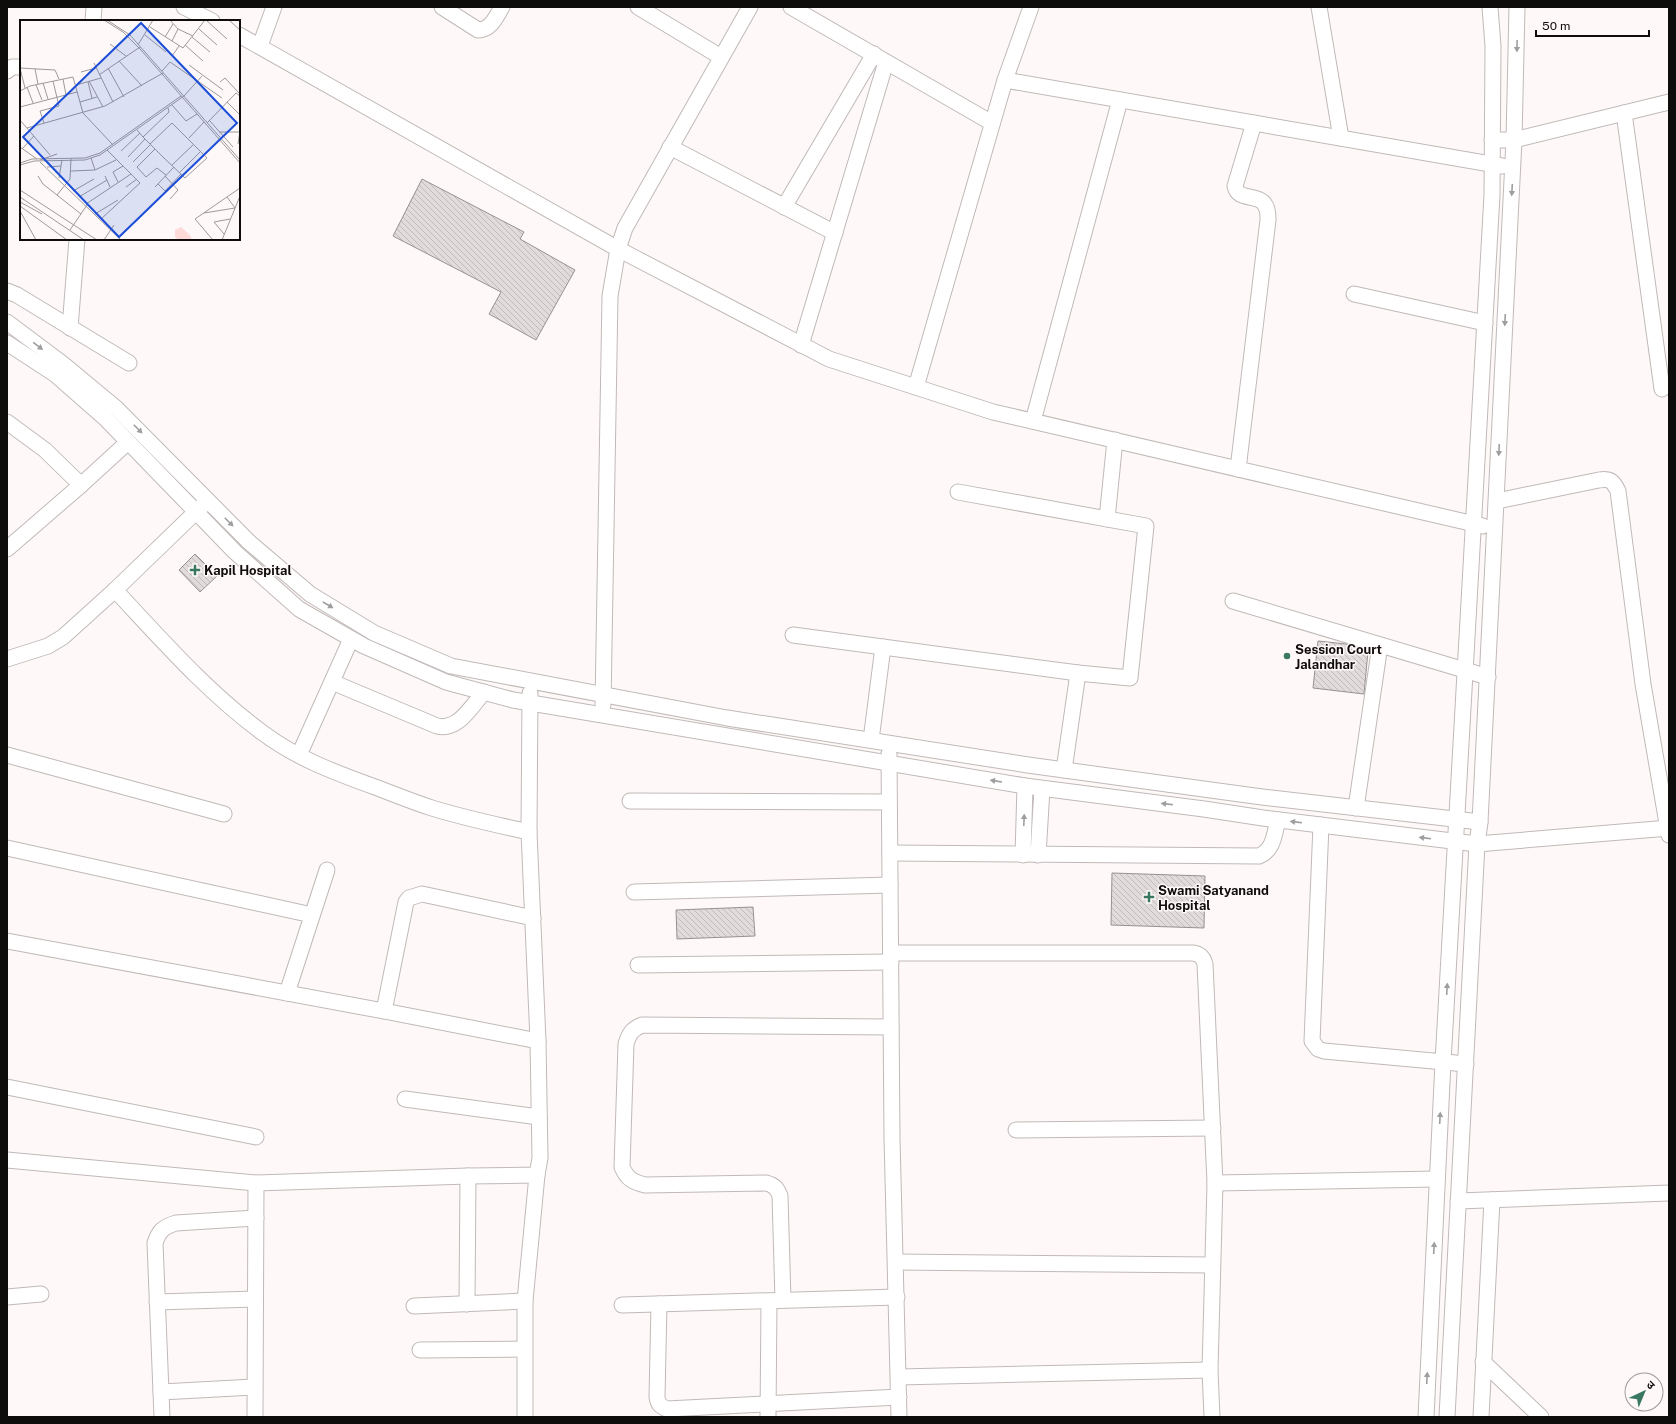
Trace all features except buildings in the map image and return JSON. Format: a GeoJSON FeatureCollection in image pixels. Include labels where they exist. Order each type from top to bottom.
{"type":"FeatureCollection","features":[{"type":"Feature","properties":{"kind":"street"},"geometry":{"type":"LineString","coordinates":[[93,20],[94,7]]}},
{"type":"Feature","properties":{"kind":"street"},"geometry":{"type":"LineString","coordinates":[[184,7],[210,20]]}},
{"type":"Feature","properties":{"kind":"street"},"geometry":{"type":"LineString","coordinates":[[260,46],[274,7]]}},
{"type":"Feature","properties":{"kind":"street"},"geometry":{"type":"LineString","coordinates":[[442,7],[478,30],[488,28],[502,7]]}},
{"type":"Feature","properties":{"kind":"street"},"geometry":{"type":"LineString","coordinates":[[638,7],[721,57]]}},
{"type":"Feature","properties":{"kind":"street"},"geometry":{"type":"LineString","coordinates":[[602,715],[610,296],[618,249],[625,228],[750,7]]}},
{"type":"Feature","properties":{"kind":"street"},"geometry":{"type":"LineString","coordinates":[[792,7],[992,123]]}},
{"type":"Feature","properties":{"kind":"street"},"geometry":{"type":"LineString","coordinates":[[916,387],[992,123],[1030,7]]}},
{"type":"Feature","properties":{"kind":"street"},"geometry":{"type":"LineString","coordinates":[[1319,7],[1341,138]]}},
{"type":"Feature","properties":{"kind":"street"},"geometry":{"type":"LineString","coordinates":[[1426,1417],[1443,1062],[1492,195],[1493,46],[1490,7]]}},
{"type":"Feature","properties":{"kind":"street"},"geometry":{"type":"LineString","coordinates":[[1447,1417],[1477,844],[1480,822],[1488,677],[1513,167],[1517,7]]}},
{"type":"Feature","properties":{"kind":"street"},"geometry":{"type":"LineString","coordinates":[[240,36],[618,249],[829,359],[993,412],[1495,529]]}},
{"type":"Feature","properties":{"kind":"street"},"geometry":{"type":"LineString","coordinates":[[784,207],[880,58]]}},
{"type":"Feature","properties":{"kind":"street"},"geometry":{"type":"LineString","coordinates":[[802,345],[835,233],[880,58]]}},
{"type":"Feature","properties":{"kind":"street"},"geometry":{"type":"LineString","coordinates":[[7,71],[12,67],[20,67]]}},
{"type":"Feature","properties":{"kind":"street"},"geometry":{"type":"LineString","coordinates":[[1005,80],[1513,167]]}},
{"type":"Feature","properties":{"kind":"street"},"geometry":{"type":"LineString","coordinates":[[1033,421],[1120,100]]}},
{"type":"Feature","properties":{"kind":"street"},"geometry":{"type":"LineString","coordinates":[[1492,140],[1514,140],[1669,102]]}},
{"type":"Feature","properties":{"kind":"street"},"geometry":{"type":"LineString","coordinates":[[1624,113],[1662,389]]}},
{"type":"Feature","properties":{"kind":"street"},"geometry":{"type":"LineString","coordinates":[[1238,469],[1268,212],[1264,202],[1240,194],[1236,190],[1235,186],[1254,123]]}},
{"type":"Feature","properties":{"kind":"street"},"geometry":{"type":"LineString","coordinates":[[670,147],[835,233]]}},
{"type":"Feature","properties":{"kind":"street"},"geometry":{"type":"LineString","coordinates":[[70,328],[77,240]]}},
{"type":"Feature","properties":{"kind":"street"},"geometry":{"type":"LineString","coordinates":[[7,292],[17,295],[129,363]]}},
{"type":"Feature","properties":{"kind":"street"},"geometry":{"type":"LineString","coordinates":[[1354,294],[1485,323]]}},
{"type":"Feature","properties":{"kind":"street"},"geometry":{"type":"LineString","coordinates":[[7,322],[63,364],[116,408],[249,542],[310,594],[374,633],[451,666],[727,718],[1064,770],[1356,808],[1480,822]]}},
{"type":"Feature","properties":{"kind":"street"},"geometry":{"type":"LineString","coordinates":[[7,343],[56,375],[105,418],[235,552],[299,609],[364,646],[446,682],[531,703],[1025,786],[1456,842],[1477,844],[1668,830],[1643,684],[1618,491],[1614,483],[1607,479],[1599,480],[1496,501]]}},
{"type":"Feature","properties":{"kind":"street"},"geometry":{"type":"LineString","coordinates":[[7,422],[45,450],[81,485]]}},
{"type":"Feature","properties":{"kind":"street"},"geometry":{"type":"LineString","coordinates":[[1107,519],[1115,440]]}},
{"type":"Feature","properties":{"kind":"street"},"geometry":{"type":"LineString","coordinates":[[7,549],[128,442]]}},
{"type":"Feature","properties":{"kind":"street"},"geometry":{"type":"LineString","coordinates":[[793,635],[1078,673],[1130,678],[1146,526],[958,492]]}},
{"type":"Feature","properties":{"kind":"street"},"geometry":{"type":"LineString","coordinates":[[7,658],[48,646],[63,637],[115,590],[208,501]]}},
{"type":"Feature","properties":{"kind":"street"},"geometry":{"type":"LineString","coordinates":[[115,590],[193,674],[264,734],[299,755],[341,775],[432,808],[486,823],[529,832]]}},
{"type":"Feature","properties":{"kind":"street"},"geometry":{"type":"LineString","coordinates":[[1233,601],[1466,672],[1488,677]]}},
{"type":"Feature","properties":{"kind":"street"},"geometry":{"type":"LineString","coordinates":[[299,755],[351,639]]}},
{"type":"Feature","properties":{"kind":"street"},"geometry":{"type":"LineString","coordinates":[[1356,808],[1380,645]]}},
{"type":"Feature","properties":{"kind":"street"},"geometry":{"type":"LineString","coordinates":[[871,740],[883,647]]}},
{"type":"Feature","properties":{"kind":"street"},"geometry":{"type":"LineString","coordinates":[[1064,770],[1078,673]]}},
{"type":"Feature","properties":{"kind":"street"},"geometry":{"type":"LineString","coordinates":[[332,682],[445,728],[457,723],[484,692]]}},
{"type":"Feature","properties":{"kind":"street"},"geometry":{"type":"LineString","coordinates":[[525,1417],[525,1301],[537,1175],[540,1158],[538,1041],[529,832],[530,682]]}},
{"type":"Feature","properties":{"kind":"street"},"geometry":{"type":"LineString","coordinates":[[889,743],[891,1027],[899,1417]]}},
{"type":"Feature","properties":{"kind":"street"},"geometry":{"type":"LineString","coordinates":[[7,755],[224,814]]}},
{"type":"Feature","properties":{"kind":"street"},"geometry":{"type":"LineString","coordinates":[[1022,855],[1025,786]]}},
{"type":"Feature","properties":{"kind":"street"},"geometry":{"type":"LineString","coordinates":[[1038,855],[1042,788]]}},
{"type":"Feature","properties":{"kind":"street"},"geometry":{"type":"LineString","coordinates":[[1204,809],[1207,789]]}},
{"type":"Feature","properties":{"kind":"street"},"geometry":{"type":"LineString","coordinates":[[630,800],[889,802]]}},
{"type":"Feature","properties":{"kind":"street"},"geometry":{"type":"LineString","coordinates":[[890,853],[1259,856],[1264,854],[1269,849],[1273,841],[1278,820]]}},
{"type":"Feature","properties":{"kind":"street"},"geometry":{"type":"LineString","coordinates":[[1321,825],[1312,1041],[1318,1049],[1324,1051],[1466,1064]]}},
{"type":"Feature","properties":{"kind":"street"},"geometry":{"type":"LineString","coordinates":[[7,848],[312,915]]}},
{"type":"Feature","properties":{"kind":"street"},"geometry":{"type":"LineString","coordinates":[[287,993],[327,870]]}},
{"type":"Feature","properties":{"kind":"street"},"geometry":{"type":"LineString","coordinates":[[634,892],[890,885]]}},
{"type":"Feature","properties":{"kind":"street"},"geometry":{"type":"LineString","coordinates":[[384,1010],[406,902],[409,898],[422,894],[533,918]]}},
{"type":"Feature","properties":{"kind":"street"},"geometry":{"type":"LineString","coordinates":[[7,941],[384,1010],[538,1041]]}},
{"type":"Feature","properties":{"kind":"street"},"geometry":{"type":"LineString","coordinates":[[638,965],[891,957],[1198,954],[1203,958],[1205,964],[1215,1184],[1210,1370],[1212,1417]]}},
{"type":"Feature","properties":{"kind":"street"},"geometry":{"type":"LineString","coordinates":[[768,1410],[776,1300],[780,1196],[778,1190],[772,1184],[766,1183],[645,1186],[631,1181],[625,1175],[622,1167],[622,1160],[626,1044],[629,1034],[634,1028],[642,1025],[891,1027]]}},
{"type":"Feature","properties":{"kind":"street"},"geometry":{"type":"LineString","coordinates":[[7,1088],[256,1137]]}},
{"type":"Feature","properties":{"kind":"street"},"geometry":{"type":"LineString","coordinates":[[405,1099],[539,1117]]}},
{"type":"Feature","properties":{"kind":"street"},"geometry":{"type":"LineString","coordinates":[[1016,1130],[1213,1128]]}},
{"type":"Feature","properties":{"kind":"street"},"geometry":{"type":"LineString","coordinates":[[7,1160],[256,1183],[537,1175]]}},
{"type":"Feature","properties":{"kind":"street"},"geometry":{"type":"LineString","coordinates":[[466,1304],[468,1176]]}},
{"type":"Feature","properties":{"kind":"street"},"geometry":{"type":"LineString","coordinates":[[1215,1184],[1437,1179]]}},
{"type":"Feature","properties":{"kind":"street"},"geometry":{"type":"LineString","coordinates":[[255,1417],[256,1183]]}},
{"type":"Feature","properties":{"kind":"street"},"geometry":{"type":"LineString","coordinates":[[1458,1201],[1669,1193]]}},
{"type":"Feature","properties":{"kind":"street"},"geometry":{"type":"LineString","coordinates":[[1481,1417],[1492,1200]]}},
{"type":"Feature","properties":{"kind":"street"},"geometry":{"type":"LineString","coordinates":[[162,1417],[155,1243],[158,1234],[164,1227],[176,1223],[256,1218]]}},
{"type":"Feature","properties":{"kind":"street"},"geometry":{"type":"LineString","coordinates":[[896,1262],[1212,1265]]}},
{"type":"Feature","properties":{"kind":"street"},"geometry":{"type":"LineString","coordinates":[[7,1297],[41,1294]]}},
{"type":"Feature","properties":{"kind":"street"},"geometry":{"type":"LineString","coordinates":[[622,1305],[897,1297]]}},
{"type":"Feature","properties":{"kind":"street"},"geometry":{"type":"LineString","coordinates":[[157,1302],[255,1300]]}},
{"type":"Feature","properties":{"kind":"street"},"geometry":{"type":"LineString","coordinates":[[414,1306],[525,1301]]}},
{"type":"Feature","properties":{"kind":"street"},"geometry":{"type":"LineString","coordinates":[[659,1304],[657,1397],[658,1403],[662,1407],[768,1410],[899,1397]]}},
{"type":"Feature","properties":{"kind":"street"},"geometry":{"type":"LineString","coordinates":[[420,1350],[524,1349]]}},
{"type":"Feature","properties":{"kind":"street"},"geometry":{"type":"LineString","coordinates":[[1483,1362],[1541,1417]]}},
{"type":"Feature","properties":{"kind":"street"},"geometry":{"type":"LineString","coordinates":[[899,1377],[1210,1370]]}},
{"type":"Feature","properties":{"kind":"street"},"geometry":{"type":"LineString","coordinates":[[161,1392],[254,1387]]}},
{"type":"Feature","properties":{"kind":"place","name":"Kapil Hospital"},"geometry":{"type":"Point","coordinates":[195,570]}},
{"type":"Feature","properties":{"kind":"place","name":"Session Court Jalandhar"},"geometry":{"type":"Point","coordinates":[1287,656]}},
{"type":"Feature","properties":{"kind":"place","name":"Swami Satyanand Hospital"},"geometry":{"type":"Point","coordinates":[1149,897]}}]}
